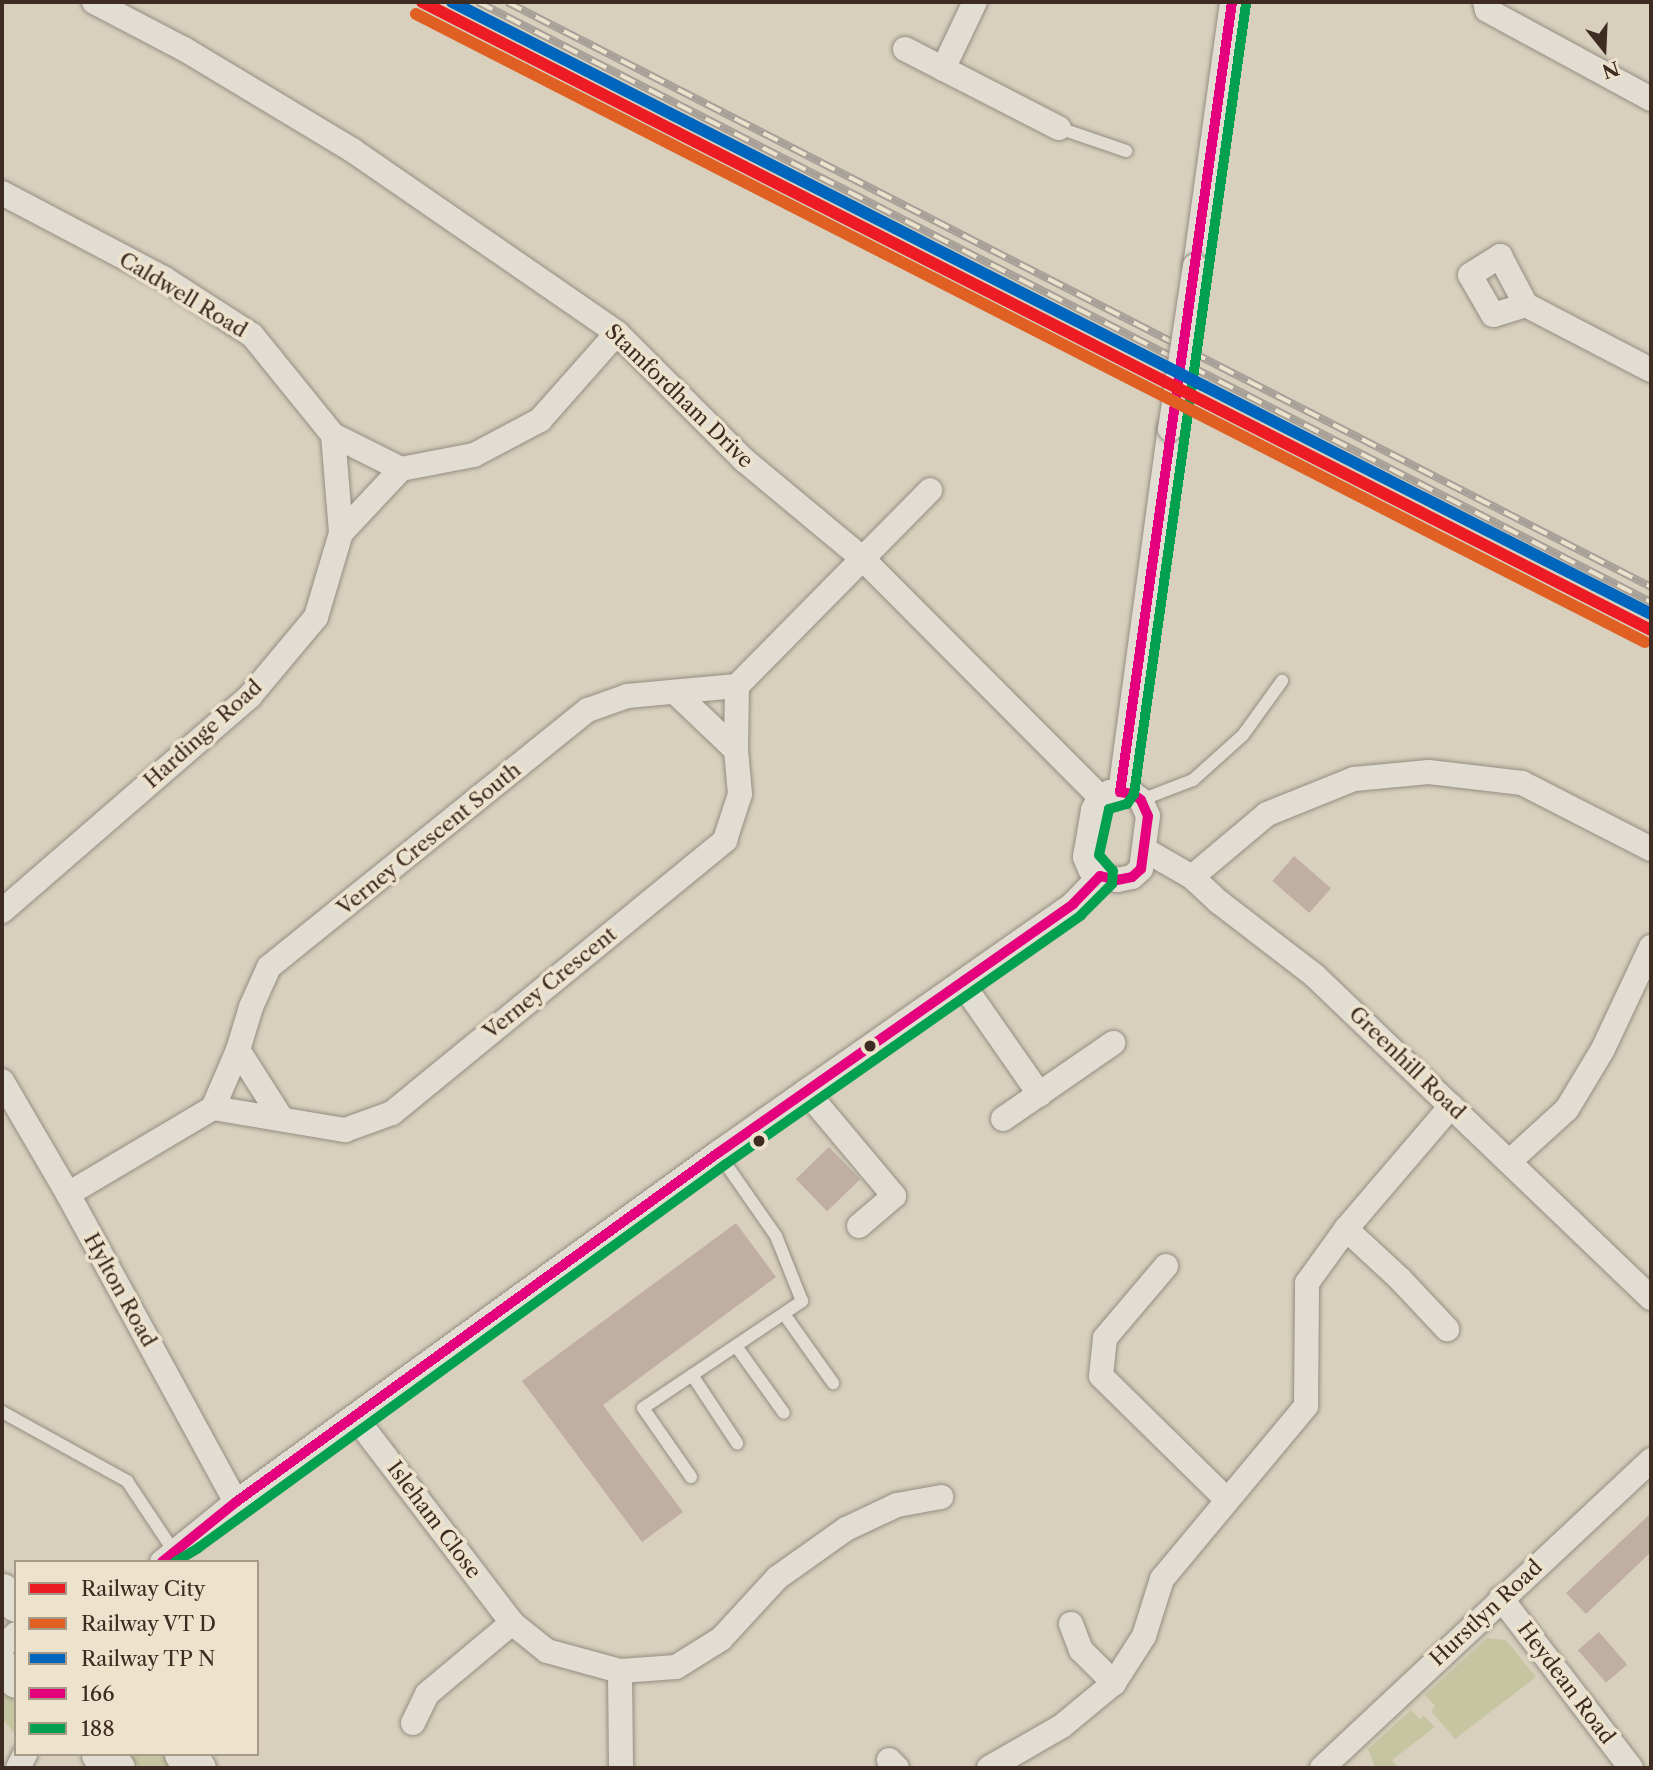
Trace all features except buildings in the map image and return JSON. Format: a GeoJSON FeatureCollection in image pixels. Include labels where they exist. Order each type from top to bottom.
{"type":"FeatureCollection","features":[{"type":"Feature","properties":{"kind":"main road"},"geometry":{"type":"LineString","coordinates":[[102,1756],[117,1768]]}},
{"type":"Feature","properties":{"kind":"main road"},"geometry":{"type":"LineString","coordinates":[[184,1756],[198,1768]]}},
{"type":"Feature","properties":{"kind":"street","name":"Stamfordham Drive"},"geometry":{"type":"LineString","coordinates":[[94,2],[184,48],[352,150],[617,333],[744,460],[862,558],[1120,796]]}},
{"type":"Feature","properties":{"kind":"street"},"geometry":{"type":"LineString","coordinates":[[943,69],[975,2]]}},
{"type":"Feature","properties":{"kind":"street"},"geometry":{"type":"LineString","coordinates":[[1120,796],[1232,2]]}},
{"type":"Feature","properties":{"kind":"street"},"geometry":{"type":"LineString","coordinates":[[1485,2],[1487,10],[1651,99]]}},
{"type":"Feature","properties":{"kind":"street"},"geometry":{"type":"LineString","coordinates":[[905,48],[1059,128]]}},
{"type":"Feature","properties":{"kind":"street","name":"Caldwell Road"},"geometry":{"type":"LineString","coordinates":[[2,193],[165,279],[252,335],[333,435],[401,469]]}},
{"type":"Feature","properties":{"kind":"street"},"geometry":{"type":"LineString","coordinates":[[1527,305],[1651,370]]}},
{"type":"Feature","properties":{"kind":"street"},"geometry":{"type":"LineString","coordinates":[[401,469],[474,454],[540,419],[617,333]]}},
{"type":"Feature","properties":{"kind":"street"},"geometry":{"type":"LineString","coordinates":[[333,435],[341,533]]}},
{"type":"Feature","properties":{"kind":"street","name":"Hardinge Road"},"geometry":{"type":"LineString","coordinates":[[2,911],[250,696],[316,617],[341,533],[401,469]]}},
{"type":"Feature","properties":{"kind":"street"},"geometry":{"type":"LineString","coordinates":[[737,686],[930,490]]}},
{"type":"Feature","properties":{"kind":"street","name":"Verney Crescent South"},"geometry":{"type":"LineString","coordinates":[[213,1108],[239,1050],[251,1007],[270,967],[588,710],[627,696],[737,686]]}},
{"type":"Feature","properties":{"kind":"street","name":"Verney Crescent"},"geometry":{"type":"LineString","coordinates":[[213,1108],[345,1130],[392,1113],[725,840],[740,794],[736,750],[737,686]]}},
{"type":"Feature","properties":{"kind":"street"},"geometry":{"type":"LineString","coordinates":[[675,692],[736,750]]}},
{"type":"Feature","properties":{"kind":"street"},"geometry":{"type":"LineString","coordinates":[[1192,877],[1267,814],[1354,779],[1429,772],[1522,783],[1651,849]]}},
{"type":"Feature","properties":{"kind":"street"},"geometry":{"type":"LineString","coordinates":[[1120,796],[1148,816],[1141,869],[1132,877],[1117,880],[1100,876],[1090,869],[1085,857],[1093,810],[1120,796]]}},
{"type":"Feature","properties":{"kind":"street","name":"Greenhill Road"},"geometry":{"type":"LineString","coordinates":[[1145,850],[1192,877],[1219,902],[1315,976],[1651,1297]]}},
{"type":"Feature","properties":{"kind":"street"},"geometry":{"type":"LineString","coordinates":[[150,1560],[174,1549],[718,1153],[1073,904],[1100,876]]}},
{"type":"Feature","properties":{"kind":"street"},"geometry":{"type":"LineString","coordinates":[[1510,1161],[1567,1109],[1602,1049],[1651,947]]}},
{"type":"Feature","properties":{"kind":"street"},"geometry":{"type":"LineString","coordinates":[[962,983],[1040,1095]]}},
{"type":"Feature","properties":{"kind":"street"},"geometry":{"type":"LineString","coordinates":[[1003,1119],[1113,1043]]}},
{"type":"Feature","properties":{"kind":"street"},"geometry":{"type":"LineString","coordinates":[[239,1050],[282,1118]]}},
{"type":"Feature","properties":{"kind":"street","name":"Hylton Road"},"geometry":{"type":"LineString","coordinates":[[2,1081],[68,1194],[236,1502]]}},
{"type":"Feature","properties":{"kind":"street"},"geometry":{"type":"LineString","coordinates":[[806,1091],[894,1196],[859,1226]]}},
{"type":"Feature","properties":{"kind":"street"},"geometry":{"type":"LineString","coordinates":[[989,1768],[1062,1726],[1114,1683],[1144,1636],[1162,1578],[1306,1406],[1307,1283],[1346,1229],[1451,1106]]}},
{"type":"Feature","properties":{"kind":"street"},"geometry":{"type":"LineString","coordinates":[[68,1194],[213,1108]]}},
{"type":"Feature","properties":{"kind":"street"},"geometry":{"type":"LineString","coordinates":[[1346,1229],[1400,1279],[1447,1329]]}},
{"type":"Feature","properties":{"kind":"street"},"geometry":{"type":"LineString","coordinates":[[1166,1266],[1105,1338],[1101,1376],[1227,1500]]}},
{"type":"Feature","properties":{"kind":"street","name":"Isleham Close"},"geometry":{"type":"LineString","coordinates":[[356,1418],[512,1623],[547,1651],[620,1671],[676,1667],[721,1639],[777,1577],[846,1529],[897,1505],[941,1497]]}},
{"type":"Feature","properties":{"kind":"street","name":"Hurstlyn Road"},"geometry":{"type":"LineString","coordinates":[[1321,1768],[1651,1460]]}},
{"type":"Feature","properties":{"kind":"street","name":"Heydean Road"},"geometry":{"type":"LineString","coordinates":[[1501,1598],[1631,1768]]}},
{"type":"Feature","properties":{"kind":"street"},"geometry":{"type":"LineString","coordinates":[[413,1723],[426,1694],[512,1623]]}},
{"type":"Feature","properties":{"kind":"street"},"geometry":{"type":"LineString","coordinates":[[1071,1624],[1081,1650],[1114,1683]]}},
{"type":"Feature","properties":{"kind":"street"},"geometry":{"type":"LineString","coordinates":[[620,1671],[621,1768]]}},
{"type":"Feature","properties":{"kind":"lane"},"geometry":{"type":"LineString","coordinates":[[1059,128],[1126,151]]}},
{"type":"Feature","properties":{"kind":"lane"},"geometry":{"type":"LineString","coordinates":[[1120,796],[1193,780],[1242,735],[1282,681]]}},
{"type":"Feature","properties":{"kind":"lane"},"geometry":{"type":"LineString","coordinates":[[691,1477],[643,1408],[802,1301],[776,1236],[718,1153]]}},
{"type":"Feature","properties":{"kind":"lane"},"geometry":{"type":"LineString","coordinates":[[784,1314],[833,1383]]}},
{"type":"Feature","properties":{"kind":"lane"},"geometry":{"type":"LineString","coordinates":[[736,1346],[784,1413]]}},
{"type":"Feature","properties":{"kind":"lane"},"geometry":{"type":"LineString","coordinates":[[692,1375],[737,1443]]}},
{"type":"Feature","properties":{"kind":"lane"},"geometry":{"type":"LineString","coordinates":[[2,1412],[127,1481],[174,1549]]}},
{"type":"Feature","properties":{"kind":"green space"},"geometry":{"type":"Polygon","coordinates":[[[1487,1638],[1506,1640],[1536,1677],[1455,1739],[1431,1711],[1435,1706],[1425,1695],[1487,1638]]]}},
{"type":"Feature","properties":{"kind":"green space"},"geometry":{"type":"Polygon","coordinates":[[[2,1686],[14,1694],[14,1733],[2,1718],[2,1686]]]}},
{"type":"Feature","properties":{"kind":"green space"},"geometry":{"type":"Polygon","coordinates":[[[1411,1710],[1420,1719],[1424,1716],[1435,1727],[1392,1760],[1399,1768],[1375,1768],[1368,1749],[1411,1710]]]}},
{"type":"Feature","properties":{"kind":"green space"},"geometry":{"type":"Polygon","coordinates":[[[128,1756],[173,1756],[187,1768],[141,1768],[128,1756]]]}},
{"type":"Feature","properties":{"kind":"railway"},"geometry":{"type":"LineString","coordinates":[[478,2],[1651,602]]}},
{"type":"Feature","properties":{"kind":"railway"},"geometry":{"type":"LineString","coordinates":[[507,2],[1651,587]]}},
{"type":"Feature","properties":{"kind":"rail line","name":"City"},"geometry":{"type":"LineString","coordinates":[[422,2],[1651,630]]}},
{"type":"Feature","properties":{"kind":"transit line"},"geometry":{"type":"LineString","coordinates":[[452,2],[1651,614]]}},
{"type":"Feature","properties":{"kind":"transit line","name":"166"},"geometry":{"type":"LineString","coordinates":[[164,1560],[236,1502],[718,1153],[1073,904],[1100,876],[1117,880],[1132,877],[1141,869],[1148,816],[1141,800],[1133,794],[1120,792],[1232,2]]}},
{"type":"Feature","properties":{"kind":"transit line","name":"188"},"geometry":{"type":"LineString","coordinates":[[178,1560],[726,1164],[1081,915],[1112,884],[1113,871],[1099,855],[1109,809],[1127,804],[1134,794],[1246,4]]}},
{"type":"Feature","properties":{"kind":"transit line"},"geometry":{"type":"LineString","coordinates":[[416,14],[1645,642]]}}]}
